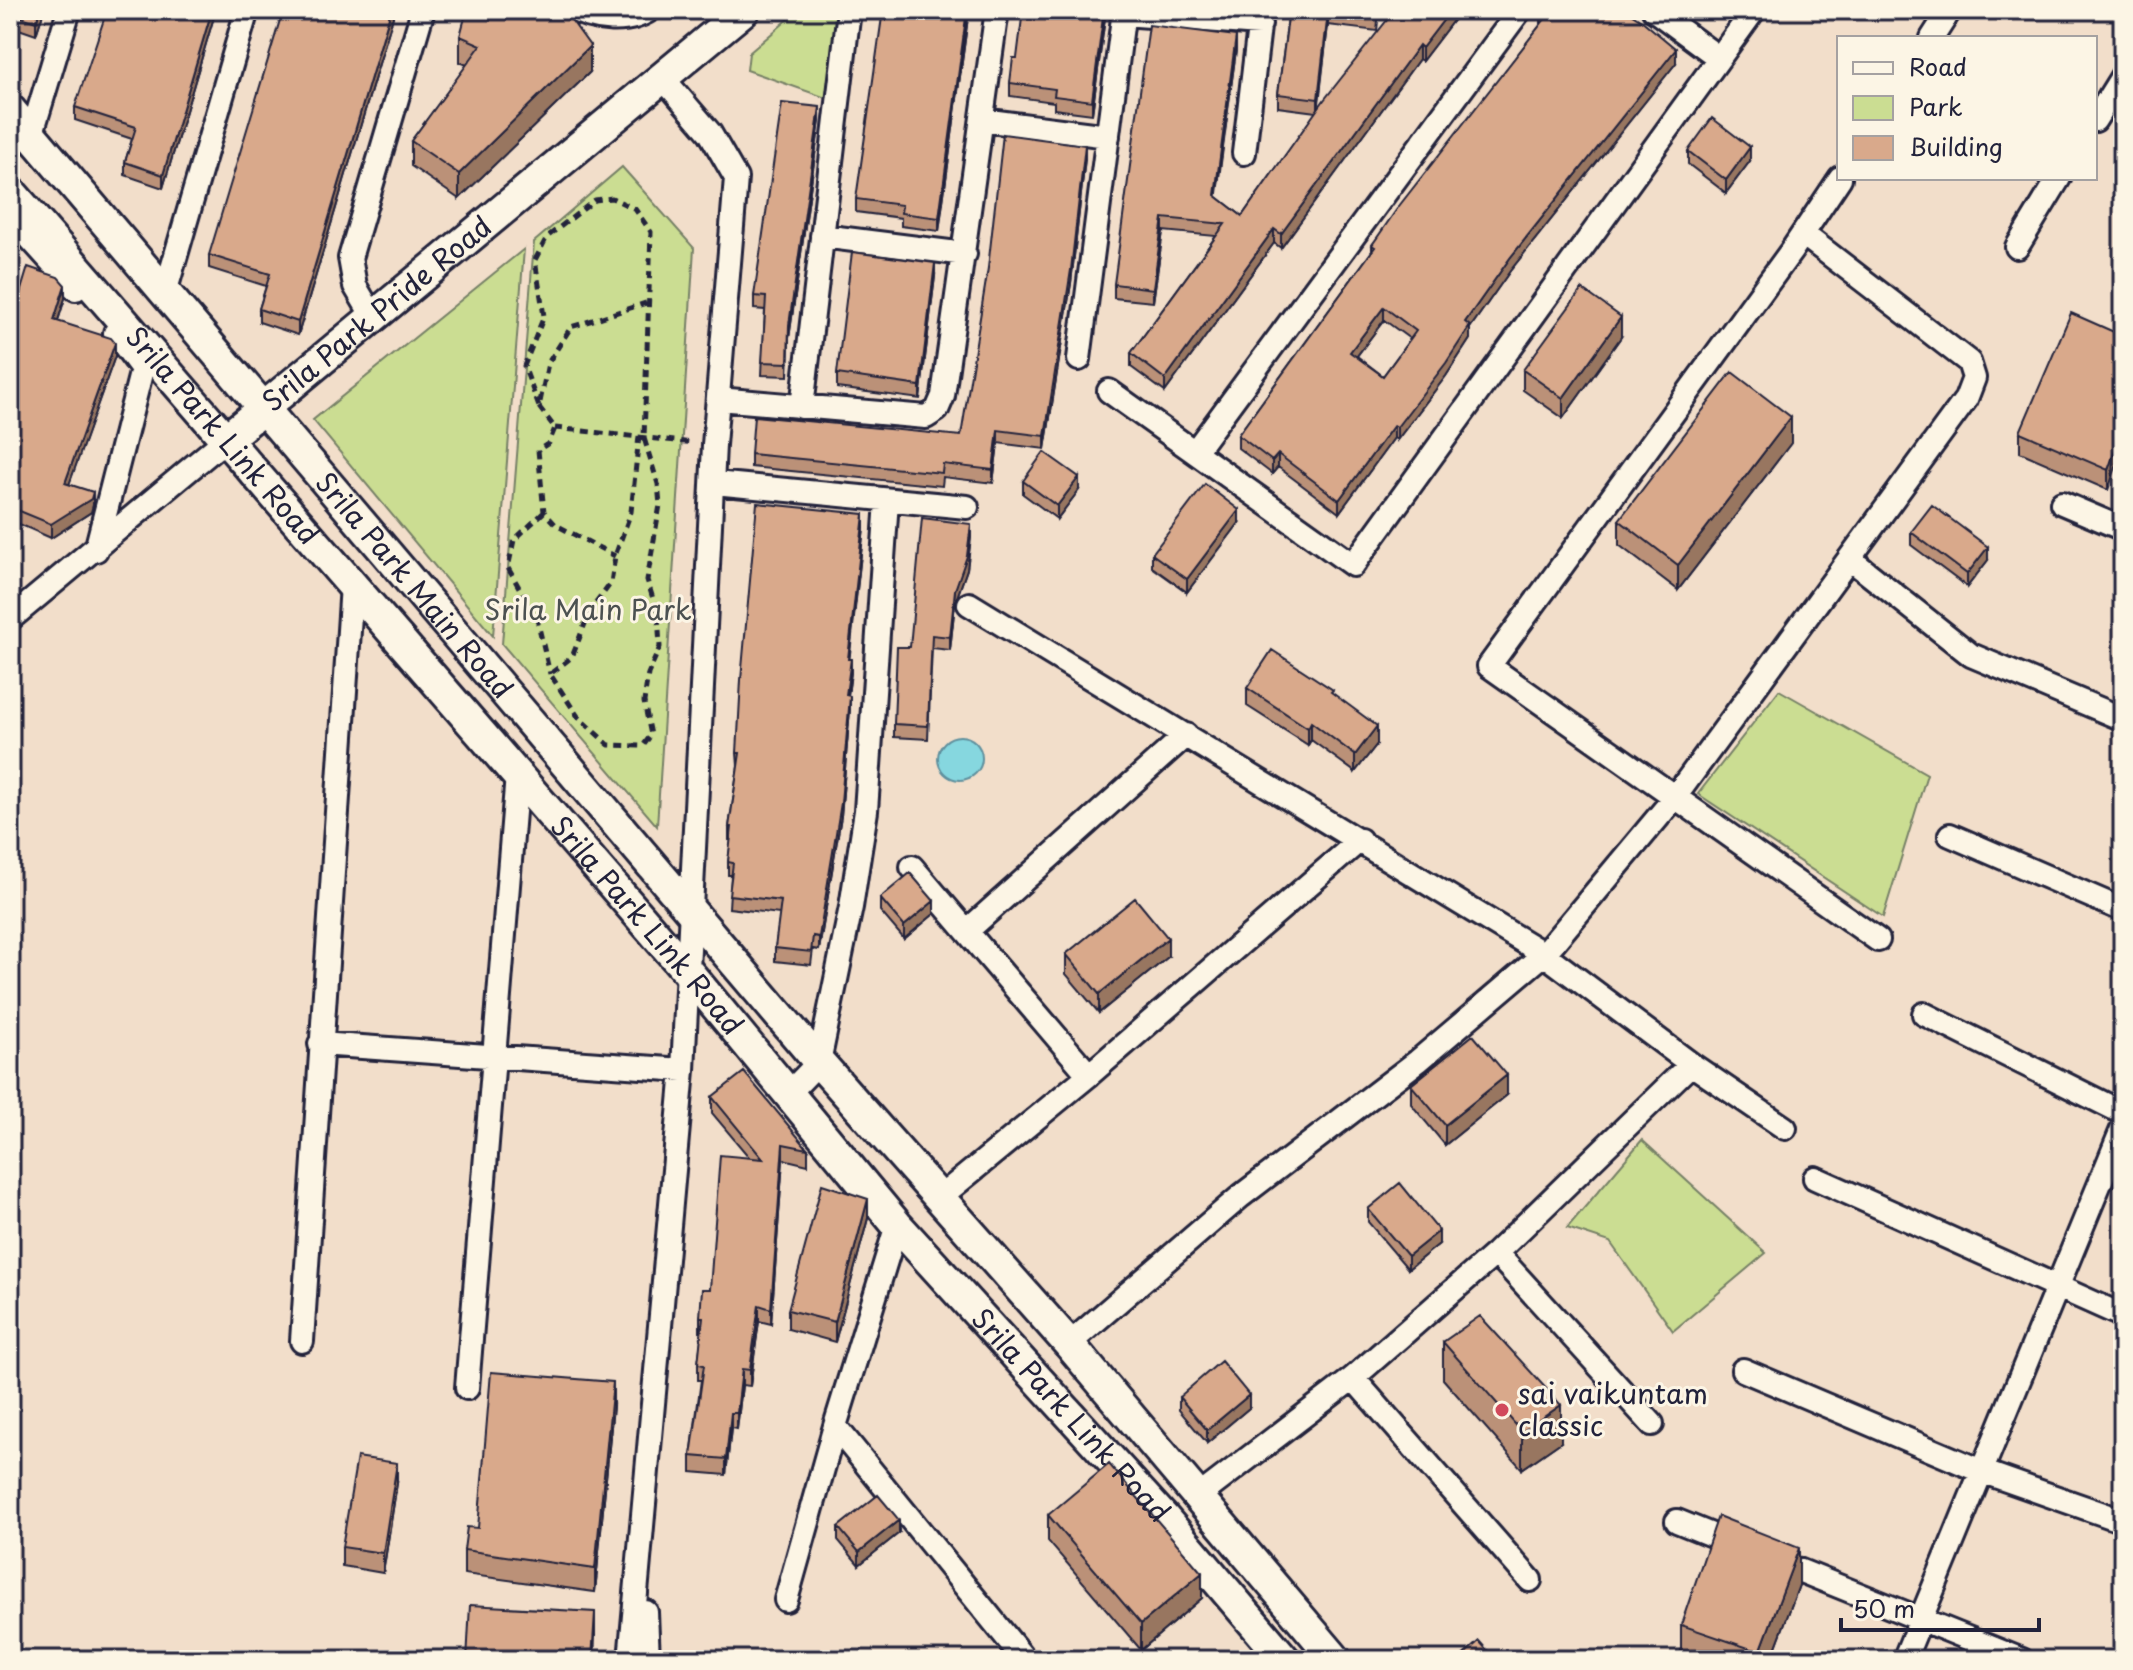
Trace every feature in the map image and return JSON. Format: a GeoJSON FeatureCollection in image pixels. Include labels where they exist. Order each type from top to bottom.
{"type":"FeatureCollection","features":[{"type":"Feature","properties":{"kind":"street"},"geometry":{"type":"LineString","coordinates":[[31,136],[69,10]]}},
{"type":"Feature","properties":{"kind":"street"},"geometry":{"type":"LineString","coordinates":[[165,293],[247,10]]}},
{"type":"Feature","properties":{"kind":"street"},"geometry":{"type":"LineString","coordinates":[[372,315],[355,286],[350,258],[423,10]]}},
{"type":"Feature","properties":{"kind":"street","name":"Srila Park Pride Road"},"geometry":{"type":"LineString","coordinates":[[10,619],[96,550],[372,315],[744,10]]}},
{"type":"Feature","properties":{"kind":"street"},"geometry":{"type":"LineString","coordinates":[[718,399],[926,417],[937,410],[943,396],[965,254],[997,10]]}},
{"type":"Feature","properties":{"kind":"street"},"geometry":{"type":"LineString","coordinates":[[1196,450],[1520,10]]}},
{"type":"Feature","properties":{"kind":"street"},"geometry":{"type":"LineString","coordinates":[[1654,10],[1719,58]]}},
{"type":"Feature","properties":{"kind":"street"},"geometry":{"type":"LineString","coordinates":[[1109,391],[1196,450],[1353,565],[1754,10]]}},
{"type":"Feature","properties":{"kind":"street"},"geometry":{"type":"LineString","coordinates":[[1933,36],[1950,10]]}},
{"type":"Feature","properties":{"kind":"street"},"geometry":{"type":"LineString","coordinates":[[1079,359],[1123,12],[1260,17],[1244,153]]}},
{"type":"Feature","properties":{"kind":"street"},"geometry":{"type":"LineString","coordinates":[[802,407],[852,13]]}},
{"type":"Feature","properties":{"kind":"street"},"geometry":{"type":"LineString","coordinates":[[2097,117],[2123,75]]}},
{"type":"Feature","properties":{"kind":"street"},"geometry":{"type":"LineString","coordinates":[[630,1660],[683,1070],[714,445],[736,178],[710,133],[662,77]]}},
{"type":"Feature","properties":{"kind":"street","name":"Srila Park Main Road"},"geometry":{"type":"LineString","coordinates":[[10,110],[819,1062]]}},
{"type":"Feature","properties":{"kind":"street"},"geometry":{"type":"LineString","coordinates":[[982,120],[1108,136]]}},
{"type":"Feature","properties":{"kind":"street"},"geometry":{"type":"LineString","coordinates":[[1839,180],[1803,234],[1489,666],[1878,940]]}},
{"type":"Feature","properties":{"kind":"street"},"geometry":{"type":"LineString","coordinates":[[2017,247],[2058,180]]}},
{"type":"Feature","properties":{"kind":"street","name":"Srila Park Link Road"},"geometry":{"type":"LineString","coordinates":[[10,191],[688,972],[897,1225],[1164,1518],[1285,1660]]}},
{"type":"Feature","properties":{"kind":"street"},"geometry":{"type":"LineString","coordinates":[[10,216],[124,342],[142,369],[96,550]]}},
{"type":"Feature","properties":{"kind":"street"},"geometry":{"type":"LineString","coordinates":[[1069,1344],[1241,1196],[1418,1061],[1544,954],[1675,797],[1966,399],[1974,378],[1969,362],[1803,234]]}},
{"type":"Feature","properties":{"kind":"street"},"geometry":{"type":"LineString","coordinates":[[822,236],[965,254]]}},
{"type":"Feature","properties":{"kind":"street"},"geometry":{"type":"LineString","coordinates":[[714,483],[967,507]]}},
{"type":"Feature","properties":{"kind":"street"},"geometry":{"type":"LineString","coordinates":[[790,1092],[819,1062],[851,907],[866,811],[887,500]]}},
{"type":"Feature","properties":{"kind":"street"},"geometry":{"type":"LineString","coordinates":[[2062,503],[2123,529]]}},
{"type":"Feature","properties":{"kind":"street"},"geometry":{"type":"LineString","coordinates":[[1850,559],[1971,655],[2123,719]]}},
{"type":"Feature","properties":{"kind":"street"},"geometry":{"type":"LineString","coordinates":[[302,1341],[352,585]]}},
{"type":"Feature","properties":{"kind":"street"},"geometry":{"type":"LineString","coordinates":[[969,604],[1544,954],[1691,1064],[1785,1128]]}},
{"type":"Feature","properties":{"kind":"street"},"geometry":{"type":"LineString","coordinates":[[967,931],[1186,735]]}},
{"type":"Feature","properties":{"kind":"street"},"geometry":{"type":"LineString","coordinates":[[467,1388],[517,775]]}},
{"type":"Feature","properties":{"kind":"street"},"geometry":{"type":"LineString","coordinates":[[1950,835],[2123,910]]}},
{"type":"Feature","properties":{"kind":"street"},"geometry":{"type":"LineString","coordinates":[[939,1198],[1089,1075],[1360,840]]}},
{"type":"Feature","properties":{"kind":"street"},"geometry":{"type":"LineString","coordinates":[[912,867],[1089,1075]]}},
{"type":"Feature","properties":{"kind":"street"},"geometry":{"type":"LineString","coordinates":[[1924,1014],[2123,1113]]}},
{"type":"Feature","properties":{"kind":"street"},"geometry":{"type":"LineString","coordinates":[[320,1044],[683,1070]]}},
{"type":"Feature","properties":{"kind":"street","name":"Srila Park Link Road"},"geometry":{"type":"LineString","coordinates":[[819,1062],[1199,1496],[1323,1655]]}},
{"type":"Feature","properties":{"kind":"street"},"geometry":{"type":"LineString","coordinates":[[1199,1496],[1353,1378],[1496,1253],[1691,1064]]}},
{"type":"Feature","properties":{"kind":"street"},"geometry":{"type":"LineString","coordinates":[[1904,1660],[2123,1127]]}},
{"type":"Feature","properties":{"kind":"street"},"geometry":{"type":"LineString","coordinates":[[1815,1178],[2123,1316]]}},
{"type":"Feature","properties":{"kind":"street"},"geometry":{"type":"LineString","coordinates":[[786,1600],[835,1426],[897,1225]]}},
{"type":"Feature","properties":{"kind":"street"},"geometry":{"type":"LineString","coordinates":[[1496,1253],[1652,1424]]}},
{"type":"Feature","properties":{"kind":"street"},"geometry":{"type":"LineString","coordinates":[[1743,1370],[1981,1471],[2123,1521]]}},
{"type":"Feature","properties":{"kind":"street"},"geometry":{"type":"LineString","coordinates":[[1353,1378],[1530,1580]]}},
{"type":"Feature","properties":{"kind":"street"},"geometry":{"type":"LineString","coordinates":[[835,1426],[1025,1660]]}},
{"type":"Feature","properties":{"kind":"street"},"geometry":{"type":"LineString","coordinates":[[1677,1521],[2022,1660]]}},
{"type":"Feature","properties":{"kind":"street"},"geometry":{"type":"LineString","coordinates":[[642,1535],[648,1660]]}},
{"type":"Feature","properties":{"kind":"lane"},"geometry":{"type":"LineString","coordinates":[[562,10],[577,18],[612,27],[650,17],[659,10]]}},
{"type":"Feature","properties":{"kind":"path"},"geometry":{"type":"LineString","coordinates":[[550,674],[572,657],[590,611],[611,583],[615,556],[631,512],[642,437],[651,232],[635,209],[612,198],[595,200],[547,237],[535,260],[544,316],[524,366],[539,407],[555,428],[642,437],[714,445]]}},
{"type":"Feature","properties":{"kind":"path"},"geometry":{"type":"LineString","coordinates":[[539,407],[548,363],[571,327],[646,303]]}},
{"type":"Feature","properties":{"kind":"path"},"geometry":{"type":"LineString","coordinates":[[555,428],[549,443],[538,450],[544,512],[556,525],[615,556]]}},
{"type":"Feature","properties":{"kind":"path"},"geometry":{"type":"LineString","coordinates":[[544,512],[514,540],[508,568],[537,619],[550,674],[579,718],[609,745],[643,746],[651,735],[644,702],[648,674],[660,647],[658,614],[647,580],[660,505],[658,484],[642,437]]}},
{"type":"Feature","properties":{"kind":"green space"},"geometry":{"type":"Polygon","coordinates":[[[799,10],[837,10],[826,98],[747,70],[749,53],[799,10]]]}},
{"type":"Feature","properties":{"kind":"green space","name":"Srila Main Park"},"geometry":{"type":"Polygon","coordinates":[[[622,167],[694,248],[657,826],[502,644],[534,242],[622,167]]]}},
{"type":"Feature","properties":{"kind":"green space"},"geometry":{"type":"Polygon","coordinates":[[[524,249],[493,636],[313,420],[524,249]]]}},
{"type":"Feature","properties":{"kind":"green space"},"geometry":{"type":"Polygon","coordinates":[[[1779,690],[1927,774],[1883,917],[1698,794],[1779,690]]]}},
{"type":"Feature","properties":{"kind":"green space"},"geometry":{"type":"Polygon","coordinates":[[[1642,1140],[1766,1253],[1673,1331],[1610,1242],[1567,1228],[1642,1140]]]}},
{"type":"Feature","properties":{"kind":"water"},"geometry":{"type":"Polygon","coordinates":[[[960,736],[975,743],[982,758],[975,773],[960,780],[945,773],[938,758],[945,743],[960,736]]]}},
{"type":"Feature","properties":{"kind":"building"},"geometry":{"type":"Polygon","coordinates":[[[10,10],[40,10],[36,22],[10,13],[10,10]]]}},
{"type":"Feature","properties":{"kind":"building"},"geometry":{"type":"Polygon","coordinates":[[[107,10],[212,10],[163,175],[125,162],[136,127],[75,107],[107,10]]]}},
{"type":"Feature","properties":{"kind":"building"},"geometry":{"type":"Polygon","coordinates":[[[283,10],[391,10],[298,322],[259,309],[270,274],[209,255],[283,10]]]}},
{"type":"Feature","properties":{"kind":"building"},"geometry":{"type":"Polygon","coordinates":[[[467,10],[564,10],[590,46],[459,174],[411,141],[481,45],[460,36],[467,10]]]}},
{"type":"Feature","properties":{"kind":"building"},"geometry":{"type":"Polygon","coordinates":[[[883,10],[967,10],[939,218],[901,213],[902,205],[856,199],[883,10]]]}},
{"type":"Feature","properties":{"kind":"building"},"geometry":{"type":"Polygon","coordinates":[[[1023,10],[1104,10],[1092,101],[1054,96],[1055,89],[1010,83],[1013,58],[1017,58],[1023,10]]]}},
{"type":"Feature","properties":{"kind":"building"},"geometry":{"type":"Polygon","coordinates":[[[1289,10],[1378,10],[1377,18],[1328,12],[1318,99],[1278,94],[1289,10]]]}},
{"type":"Feature","properties":{"kind":"building"},"geometry":{"type":"Polygon","coordinates":[[[1395,10],[1451,10],[1422,48],[1419,45],[1281,234],[1274,229],[1165,379],[1131,353],[1225,224],[1163,218],[1153,289],[1114,284],[1149,25],[1236,36],[1215,195],[1242,216],[1324,100],[1395,10]]]}},
{"type":"Feature","properties":{"kind":"building"},"geometry":{"type":"Polygon","coordinates":[[[1545,10],[1626,10],[1676,49],[1510,258],[1465,322],[1470,326],[1446,363],[1397,427],[1394,425],[1339,500],[1278,454],[1272,461],[1238,435],[1375,247],[1372,245],[1399,206],[1545,19],[1541,16],[1545,10]],[[1384,307],[1350,352],[1383,376],[1416,331],[1384,307]]]}},
{"type":"Feature","properties":{"kind":"building"},"geometry":{"type":"Polygon","coordinates":[[[782,103],[820,107],[789,325],[788,363],[762,362],[766,297],[754,296],[782,103]]]}},
{"type":"Feature","properties":{"kind":"building"},"geometry":{"type":"Polygon","coordinates":[[[1712,118],[1750,147],[1726,180],[1688,151],[1712,118]]]}},
{"type":"Feature","properties":{"kind":"building"},"geometry":{"type":"Polygon","coordinates":[[[1003,134],[1085,145],[1071,270],[1045,436],[998,430],[993,470],[943,464],[942,473],[751,454],[754,416],[961,436],[988,268],[1003,134]]]}},
{"type":"Feature","properties":{"kind":"building"},"geometry":{"type":"Polygon","coordinates":[[[852,252],[935,263],[920,386],[837,374],[852,252]]]}},
{"type":"Feature","properties":{"kind":"building"},"geometry":{"type":"Polygon","coordinates":[[[28,267],[58,277],[65,285],[54,320],[111,338],[115,343],[65,483],[93,492],[91,499],[51,524],[10,507],[10,326],[28,267]]]}},
{"type":"Feature","properties":{"kind":"building"},"geometry":{"type":"Polygon","coordinates":[[[1582,289],[1621,317],[1563,398],[1523,370],[1582,289]]]}},
{"type":"Feature","properties":{"kind":"building"},"geometry":{"type":"Polygon","coordinates":[[[2071,313],[2123,336],[2123,428],[2108,470],[2020,432],[2071,313]]]}},
{"type":"Feature","properties":{"kind":"building"},"geometry":{"type":"Polygon","coordinates":[[[1732,372],[1791,417],[1678,565],[1619,520],[1732,372]]]}},
{"type":"Feature","properties":{"kind":"building"},"geometry":{"type":"Polygon","coordinates":[[[1044,452],[1079,477],[1057,506],[1023,481],[1044,452]]]}},
{"type":"Feature","properties":{"kind":"building"},"geometry":{"type":"Polygon","coordinates":[[[1205,484],[1239,510],[1187,579],[1152,554],[1205,484]]]}},
{"type":"Feature","properties":{"kind":"building"},"geometry":{"type":"Polygon","coordinates":[[[757,503],[864,514],[848,659],[851,659],[846,695],[850,696],[841,803],[819,937],[813,936],[811,952],[775,948],[781,901],[729,895],[733,863],[728,862],[732,827],[729,827],[740,753],[737,753],[741,680],[757,503]]]}},
{"type":"Feature","properties":{"kind":"building"},"geometry":{"type":"Polygon","coordinates":[[[1932,505],[1988,547],[1967,574],[1911,532],[1932,505]]]}},
{"type":"Feature","properties":{"kind":"building"},"geometry":{"type":"Polygon","coordinates":[[[922,518],[971,524],[967,556],[955,590],[950,637],[932,635],[928,726],[894,724],[897,647],[910,647],[922,518]]]}},
{"type":"Feature","properties":{"kind":"building"},"geometry":{"type":"Polygon","coordinates":[[[1272,650],[1333,690],[1331,692],[1377,726],[1355,755],[1311,722],[1308,728],[1247,688],[1272,650]]]}},
{"type":"Feature","properties":{"kind":"building"},"geometry":{"type":"Polygon","coordinates":[[[910,873],[934,901],[904,926],[880,898],[910,873]]]}},
{"type":"Feature","properties":{"kind":"building"},"geometry":{"type":"Polygon","coordinates":[[[1135,898],[1168,938],[1099,994],[1066,954],[1135,898]]]}},
{"type":"Feature","properties":{"kind":"building"},"geometry":{"type":"Polygon","coordinates":[[[1473,1035],[1507,1075],[1445,1125],[1411,1085],[1473,1035]]]}},
{"type":"Feature","properties":{"kind":"building"},"geometry":{"type":"Polygon","coordinates":[[[744,1072],[808,1149],[783,1144],[771,1309],[759,1305],[750,1370],[742,1369],[737,1413],[731,1413],[726,1459],[691,1456],[704,1365],[698,1364],[703,1317],[700,1317],[702,1289],[710,1289],[720,1155],[763,1159],[712,1097],[744,1072]]]}},
{"type":"Feature","properties":{"kind":"building"},"geometry":{"type":"Polygon","coordinates":[[[1400,1183],[1439,1231],[1408,1256],[1368,1209],[1400,1183]]]}},
{"type":"Feature","properties":{"kind":"building"},"geometry":{"type":"Polygon","coordinates":[[[822,1184],[868,1199],[835,1322],[788,1310],[822,1184]]]}},
{"type":"Feature","properties":{"kind":"building"},"geometry":{"type":"Polygon","coordinates":[[[1480,1316],[1561,1405],[1522,1432],[1443,1342],[1480,1316]]]}},
{"type":"Feature","properties":{"kind":"building"},"geometry":{"type":"Polygon","coordinates":[[[1221,1361],[1249,1395],[1207,1430],[1179,1397],[1221,1361]]]}},
{"type":"Feature","properties":{"kind":"building"},"geometry":{"type":"Polygon","coordinates":[[[491,1372],[613,1382],[595,1569],[464,1550],[467,1527],[478,1528],[491,1372]]]}},
{"type":"Feature","properties":{"kind":"building"},"geometry":{"type":"Polygon","coordinates":[[[357,1457],[397,1463],[383,1553],[342,1547],[357,1457]]]}},
{"type":"Feature","properties":{"kind":"building"},"geometry":{"type":"Polygon","coordinates":[[[1109,1464],[1202,1573],[1141,1624],[1048,1515],[1109,1464]]]}},
{"type":"Feature","properties":{"kind":"building"},"geometry":{"type":"Polygon","coordinates":[[[878,1495],[899,1520],[859,1552],[838,1527],[878,1495]]]}},
{"type":"Feature","properties":{"kind":"building"},"geometry":{"type":"Polygon","coordinates":[[[1718,1516],[1799,1548],[1760,1652],[1681,1625],[1718,1516]]]}},
{"type":"Feature","properties":{"kind":"building"},"geometry":{"type":"Polygon","coordinates":[[[470,1605],[595,1612],[592,1660],[467,1660],[470,1605]]]}},
{"type":"Feature","properties":{"kind":"building"},"geometry":{"type":"Polygon","coordinates":[[[1479,1641],[1496,1660],[1458,1660],[1479,1641]]]}},
{"type":"Feature","properties":{"kind":"place","name":"sai vaikuntam classic"},"geometry":{"type":"Point","coordinates":[1502,1410]}}]}
